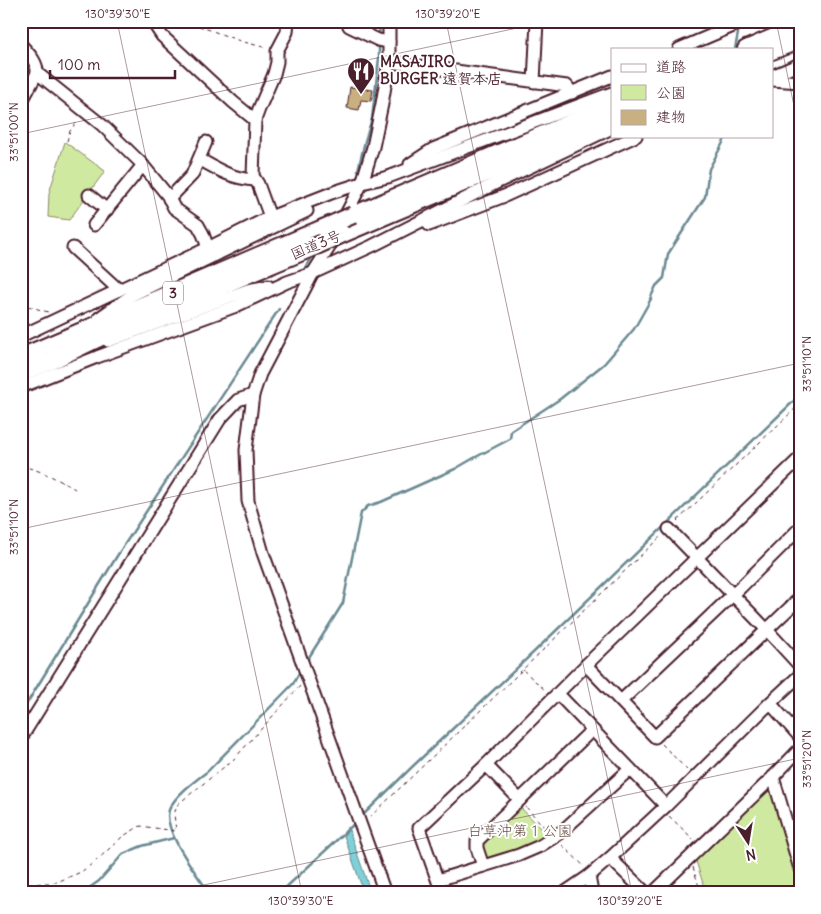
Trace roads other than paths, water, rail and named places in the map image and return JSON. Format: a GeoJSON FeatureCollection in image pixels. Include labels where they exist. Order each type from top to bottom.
{"type":"FeatureCollection","features":[{"type":"Feature","properties":{"kind":"highway"},"geometry":{"type":"LineString","coordinates":[[748,48],[800,26]]}},
{"type":"Feature","properties":{"kind":"highway"},"geometry":{"type":"LineString","coordinates":[[774,51],[800,40]]}},
{"type":"Feature","properties":{"kind":"highway","name":"国道3号"},"geometry":{"type":"LineString","coordinates":[[21,357],[611,105]]}},
{"type":"Feature","properties":{"kind":"highway","name":"国道3号"},"geometry":{"type":"LineString","coordinates":[[21,373],[120,328],[611,120]]}},
{"type":"Feature","properties":{"kind":"street"},"geometry":{"type":"LineString","coordinates":[[152,21],[162,36],[255,120]]}},
{"type":"Feature","properties":{"kind":"street"},"geometry":{"type":"LineString","coordinates":[[270,217],[253,176],[255,120],[274,74],[277,51],[287,32],[288,21]]}},
{"type":"Feature","properties":{"kind":"street"},"geometry":{"type":"LineString","coordinates":[[348,21],[349,26],[378,40],[389,42]]}},
{"type":"Feature","properties":{"kind":"street"},"geometry":{"type":"LineString","coordinates":[[385,893],[262,554],[248,500],[246,450],[254,395],[260,374],[362,183],[373,147],[389,62],[389,21]]}},
{"type":"Feature","properties":{"kind":"street"},"geometry":{"type":"LineString","coordinates":[[534,82],[537,21]]}},
{"type":"Feature","properties":{"kind":"street"},"geometry":{"type":"LineString","coordinates":[[680,48],[745,21]]}},
{"type":"Feature","properties":{"kind":"street"},"geometry":{"type":"LineString","coordinates":[[21,45],[37,68],[37,73],[21,104]]}},
{"type":"Feature","properties":{"kind":"street"},"geometry":{"type":"LineString","coordinates":[[389,62],[567,86],[572,93]]}},
{"type":"Feature","properties":{"kind":"street"},"geometry":{"type":"LineString","coordinates":[[774,75],[800,64]]}},
{"type":"Feature","properties":{"kind":"street"},"geometry":{"type":"LineString","coordinates":[[37,73],[102,125],[143,165],[174,208],[198,225],[208,248]]}},
{"type":"Feature","properties":{"kind":"street"},"geometry":{"type":"LineString","coordinates":[[388,177],[433,149],[611,76]]}},
{"type":"Feature","properties":{"kind":"street"},"geometry":{"type":"LineString","coordinates":[[774,80],[800,82]]}},
{"type":"Feature","properties":{"kind":"street"},"geometry":{"type":"LineString","coordinates":[[21,336],[270,217],[334,192],[388,177],[611,92]]}},
{"type":"Feature","properties":{"kind":"street"},"geometry":{"type":"LineString","coordinates":[[51,361],[248,290],[287,282],[313,274],[611,128]]}},
{"type":"Feature","properties":{"kind":"street"},"geometry":{"type":"LineString","coordinates":[[372,246],[507,195],[632,138]]}},
{"type":"Feature","properties":{"kind":"street"},"geometry":{"type":"LineString","coordinates":[[169,199],[192,175],[206,142]]}},
{"type":"Feature","properties":{"kind":"street"},"geometry":{"type":"LineString","coordinates":[[198,159],[220,172],[241,179],[255,180]]}},
{"type":"Feature","properties":{"kind":"street"},"geometry":{"type":"LineString","coordinates":[[94,225],[143,165]]}},
{"type":"Feature","properties":{"kind":"street"},"geometry":{"type":"LineString","coordinates":[[75,334],[132,295],[295,216],[333,199],[356,194]]}},
{"type":"Feature","properties":{"kind":"street"},"geometry":{"type":"LineString","coordinates":[[90,195],[106,210]]}},
{"type":"Feature","properties":{"kind":"street"},"geometry":{"type":"LineString","coordinates":[[72,248],[119,290]]}},
{"type":"Feature","properties":{"kind":"street"},"geometry":{"type":"LineString","coordinates":[[21,387],[96,357],[236,306],[287,282]]}},
{"type":"Feature","properties":{"kind":"street"},"geometry":{"type":"LineString","coordinates":[[21,738],[220,419],[238,400],[254,395]]}},
{"type":"Feature","properties":{"kind":"street"},"geometry":{"type":"LineString","coordinates":[[442,893],[419,828],[800,458]]}},
{"type":"Feature","properties":{"kind":"street"},"geometry":{"type":"LineString","coordinates":[[622,701],[800,528]]}},
{"type":"Feature","properties":{"kind":"street"},"geometry":{"type":"LineString","coordinates":[[669,529],[800,666]]}},
{"type":"Feature","properties":{"kind":"street"},"geometry":{"type":"LineString","coordinates":[[586,665],[655,737],[800,598]]}},
{"type":"Feature","properties":{"kind":"street"},"geometry":{"type":"LineString","coordinates":[[564,893],[590,876],[664,808],[800,674]]}},
{"type":"Feature","properties":{"kind":"street"},"geometry":{"type":"LineString","coordinates":[[556,696],[630,769],[664,808]]}},
{"type":"Feature","properties":{"kind":"street"},"geometry":{"type":"LineString","coordinates":[[770,703],[800,737]]}},
{"type":"Feature","properties":{"kind":"street"},"geometry":{"type":"LineString","coordinates":[[483,866],[477,848],[477,841],[592,730]]}},
{"type":"Feature","properties":{"kind":"street"},"geometry":{"type":"LineString","coordinates":[[653,893],[800,749]]}},
{"type":"Feature","properties":{"kind":"street"},"geometry":{"type":"LineString","coordinates":[[486,765],[520,800]]}},
{"type":"Feature","properties":{"kind":"street"},"geometry":{"type":"LineString","coordinates":[[438,880],[519,855],[540,846],[559,834],[630,769]]}},
{"type":"Feature","properties":{"kind":"street"},"geometry":{"type":"LineString","coordinates":[[773,777],[800,869]]}},
{"type":"Feature","properties":{"kind":"street"},"geometry":{"type":"LineString","coordinates":[[610,858],[646,893]]}},
{"type":"Feature","properties":{"kind":"street"},"geometry":{"type":"LineString","coordinates":[[590,876],[592,893]]}},
{"type":"Feature","properties":{"kind":"water"},"geometry":{"type":"Polygon","coordinates":[[[348,827],[371,893],[364,893],[343,833],[348,827]]]}},
{"type":"Feature","properties":{"kind":"waterway"},"geometry":{"type":"LineString","coordinates":[[379,37],[380,21]]}},
{"type":"Feature","properties":{"kind":"waterway"},"geometry":{"type":"LineString","coordinates":[[735,48],[739,28]]}},
{"type":"Feature","properties":{"kind":"waterway"},"geometry":{"type":"LineString","coordinates":[[358,170],[372,119],[379,43]]}},
{"type":"Feature","properties":{"kind":"waterway"},"geometry":{"type":"LineString","coordinates":[[306,662],[343,603],[361,513],[368,506],[455,469],[510,439],[511,431],[560,399],[604,364],[634,329],[656,286],[664,278],[668,254],[705,197],[709,169],[725,138]]}},
{"type":"Feature","properties":{"kind":"waterway"},"geometry":{"type":"LineString","coordinates":[[304,270],[314,254]]}},
{"type":"Feature","properties":{"kind":"waterway"},"geometry":{"type":"LineString","coordinates":[[21,713],[117,556],[279,309]]}},
{"type":"Feature","properties":{"kind":"waterway"},"geometry":{"type":"LineString","coordinates":[[361,817],[800,395]]}},
{"type":"Feature","properties":{"kind":"waterway"},"geometry":{"type":"LineString","coordinates":[[209,893],[176,841],[168,819],[169,810],[180,794],[208,771],[293,684],[300,671]]}},
{"type":"Feature","properties":{"kind":"waterway"},"geometry":{"type":"LineString","coordinates":[[280,893],[355,823]]}},
{"type":"Feature","properties":{"kind":"waterway"},"geometry":{"type":"LineString","coordinates":[[80,893],[99,881],[123,854],[142,846],[174,838]]}},
{"type":"Feature","properties":{"kind":"place","name":"MASAJIRO BURGER 遠賀本店"},"geometry":{"type":"Point","coordinates":[361,95]}},
{"type":"Feature","properties":{"kind":"park label","name":"白草沖第１公園"},"geometry":{"type":"Point","coordinates":[520,831]}}]}
